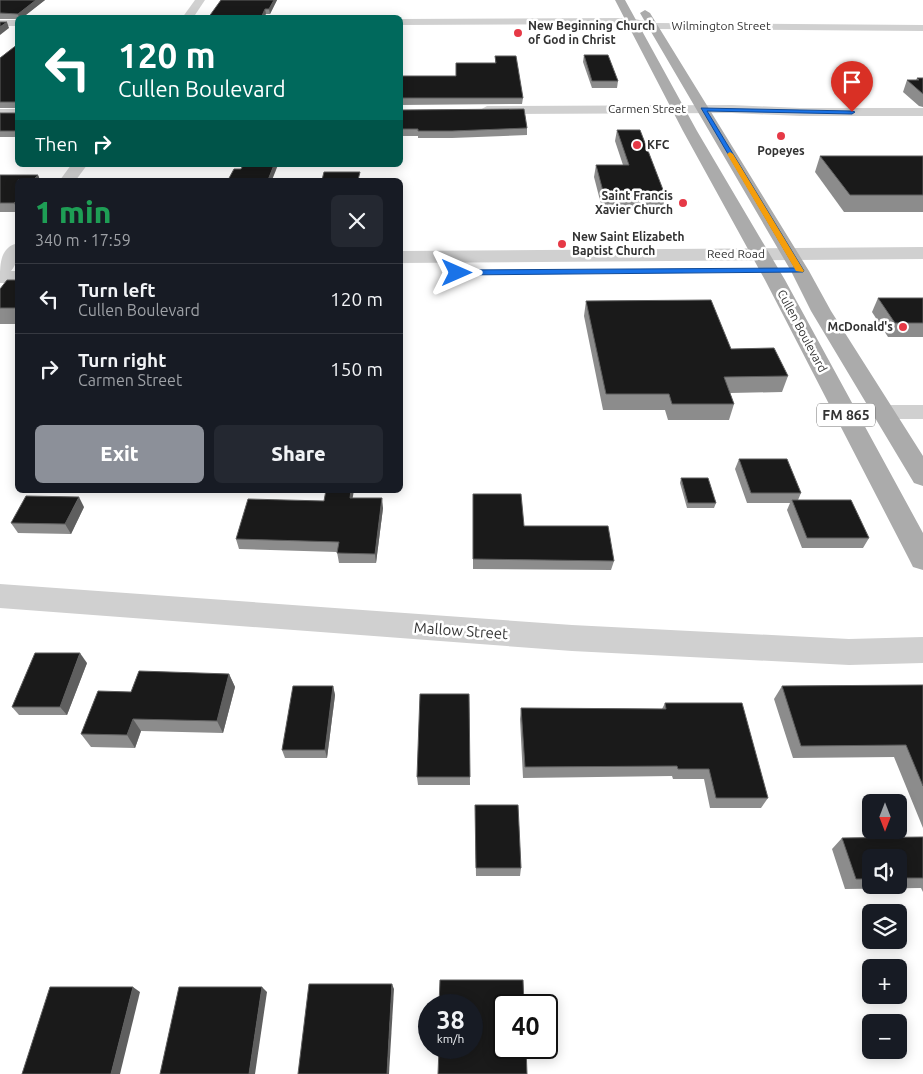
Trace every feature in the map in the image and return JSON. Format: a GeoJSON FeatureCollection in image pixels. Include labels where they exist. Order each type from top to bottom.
{"type":"FeatureCollection","features":[{"type":"Feature","properties":{"kind":"main road","name":"Cullen Boulevard"},"geometry":{"type":"LineString","coordinates":[[620,0],[678,109],[765,262],[923,559]]}},
{"type":"Feature","properties":{"kind":"main road","name":"Cullen Boulevard"},"geometry":{"type":"LineString","coordinates":[[638,0],[795,262],[821,311],[923,477]]}},
{"type":"Feature","properties":{"kind":"street"},"geometry":{"type":"LineString","coordinates":[[189,15],[200,0]]}},
{"type":"Feature","properties":{"kind":"street"},"geometry":{"type":"LineString","coordinates":[[436,7],[436,22]]}},
{"type":"Feature","properties":{"kind":"street","name":"Wilmington Street"},"geometry":{"type":"LineString","coordinates":[[403,22],[630,21],[654,26],[923,28]]}},
{"type":"Feature","properties":{"kind":"street"},"geometry":{"type":"LineString","coordinates":[[0,23],[15,23]]}},
{"type":"Feature","properties":{"kind":"street","name":"Carmen Street"},"geometry":{"type":"LineString","coordinates":[[469,110],[703,109],[800,112],[923,112]]}},
{"type":"Feature","properties":{"kind":"street"},"geometry":{"type":"LineString","coordinates":[[0,113],[15,113]]}},
{"type":"Feature","properties":{"kind":"street"},"geometry":{"type":"LineString","coordinates":[[69,178],[78,167]]}},
{"type":"Feature","properties":{"kind":"street","name":"Reed Road"},"geometry":{"type":"LineString","coordinates":[[795,262],[923,253]]}},
{"type":"Feature","properties":{"kind":"street","name":"Reed Road"},"geometry":{"type":"LineString","coordinates":[[403,257],[457,264],[795,262],[923,270]]}},
{"type":"Feature","properties":{"kind":"street","name":"Reed Road"},"geometry":{"type":"LineString","coordinates":[[403,273],[457,264]]}},
{"type":"Feature","properties":{"kind":"street"},"geometry":{"type":"LineString","coordinates":[[844,412],[923,412]]}},
{"type":"Feature","properties":{"kind":"street","name":"Mallow Street"},"geometry":{"type":"LineString","coordinates":[[0,596],[572,638],[850,652],[923,650]]}},
{"type":"Feature","properties":{"kind":"building"},"geometry":{"type":"Polygon","coordinates":[[[0,0],[36,0],[18,14],[0,13],[0,0]]]}},
{"type":"Feature","properties":{"kind":"building"},"geometry":{"type":"Polygon","coordinates":[[[221,0],[274,0],[269,9],[265,9],[262,15],[210,15],[221,0]]]}},
{"type":"Feature","properties":{"kind":"building"},"geometry":{"type":"Polygon","coordinates":[[[0,22],[7,22],[0,27],[0,22]]]}},
{"type":"Feature","properties":{"kind":"building"},"geometry":{"type":"Polygon","coordinates":[[[15,46],[15,102],[0,102],[0,58],[15,46]]]}},
{"type":"Feature","properties":{"kind":"building"},"geometry":{"type":"Polygon","coordinates":[[[584,55],[608,55],[618,81],[592,81],[584,55]]]}},
{"type":"Feature","properties":{"kind":"building"},"geometry":{"type":"Polygon","coordinates":[[[495,56],[516,56],[523,98],[403,98],[403,76],[456,76],[456,63],[496,63],[495,56]]]}},
{"type":"Feature","properties":{"kind":"building"},"geometry":{"type":"Polygon","coordinates":[[[917,78],[923,78],[923,94],[907,80],[919,80],[917,78]]]}},
{"type":"Feature","properties":{"kind":"building"},"geometry":{"type":"Polygon","coordinates":[[[524,109],[527,128],[452,131],[403,129],[403,110],[524,109]]]}},
{"type":"Feature","properties":{"kind":"building"},"geometry":{"type":"Polygon","coordinates":[[[0,113],[15,113],[15,131],[0,131],[0,113]]]}},
{"type":"Feature","properties":{"kind":"building"},"geometry":{"type":"Polygon","coordinates":[[[617,130],[640,130],[665,195],[604,195],[596,165],[629,165],[617,130]]]}},
{"type":"Feature","properties":{"kind":"building"},"geometry":{"type":"Polygon","coordinates":[[[820,156],[923,156],[923,195],[850,195],[820,156]]]}},
{"type":"Feature","properties":{"kind":"building"},"geometry":{"type":"Polygon","coordinates":[[[242,167],[273,167],[269,178],[229,178],[234,169],[241,169],[242,167]]]}},
{"type":"Feature","properties":{"kind":"building"},"geometry":{"type":"Polygon","coordinates":[[[324,172],[360,172],[358,178],[322,178],[324,172]]]}},
{"type":"Feature","properties":{"kind":"building"},"geometry":{"type":"Polygon","coordinates":[[[0,175],[38,175],[35,178],[15,178],[15,202],[0,203],[0,175]]]}},
{"type":"Feature","properties":{"kind":"building"},"geometry":{"type":"Polygon","coordinates":[[[7,280],[15,280],[15,308],[0,308],[0,289],[7,280]]]}},
{"type":"Feature","properties":{"kind":"building"},"geometry":{"type":"Polygon","coordinates":[[[878,298],[923,298],[923,323],[895,323],[878,298]]]}},
{"type":"Feature","properties":{"kind":"building"},"geometry":{"type":"Polygon","coordinates":[[[711,300],[731,349],[774,348],[788,376],[724,377],[734,404],[672,404],[669,394],[606,394],[586,301],[711,300]]]}},
{"type":"Feature","properties":{"kind":"building"},"geometry":{"type":"Polygon","coordinates":[[[739,459],[787,459],[801,493],[751,493],[739,459]]]}},
{"type":"Feature","properties":{"kind":"building"},"geometry":{"type":"Polygon","coordinates":[[[681,478],[708,478],[716,503],[688,503],[681,478]]]}},
{"type":"Feature","properties":{"kind":"building"},"geometry":{"type":"Polygon","coordinates":[[[325,493],[351,493],[350,498],[382,498],[375,554],[337,553],[339,542],[236,539],[248,499],[324,501],[325,493]]]}},
{"type":"Feature","properties":{"kind":"building"},"geometry":{"type":"Polygon","coordinates":[[[473,494],[521,494],[524,526],[608,526],[614,561],[473,559],[473,494]]]}},
{"type":"Feature","properties":{"kind":"building"},"geometry":{"type":"Polygon","coordinates":[[[26,496],[79,497],[65,524],[11,523],[26,496]]]}},
{"type":"Feature","properties":{"kind":"building"},"geometry":{"type":"Polygon","coordinates":[[[792,500],[851,500],[869,538],[807,538],[792,500]]]}},
{"type":"Feature","properties":{"kind":"building"},"geometry":{"type":"Polygon","coordinates":[[[35,653],[80,653],[60,707],[12,707],[35,653]]]}},
{"type":"Feature","properties":{"kind":"building"},"geometry":{"type":"Polygon","coordinates":[[[139,671],[229,674],[217,721],[133,719],[127,735],[81,734],[98,691],[131,692],[139,671]]]}},
{"type":"Feature","properties":{"kind":"building"},"geometry":{"type":"Polygon","coordinates":[[[923,685],[923,786],[906,745],[801,746],[782,686],[923,685]]]}},
{"type":"Feature","properties":{"kind":"building"},"geometry":{"type":"Polygon","coordinates":[[[293,686],[333,686],[325,750],[282,750],[293,686]]]}},
{"type":"Feature","properties":{"kind":"building"},"geometry":{"type":"Polygon","coordinates":[[[420,694],[469,694],[470,777],[417,777],[420,694]]]}},
{"type":"Feature","properties":{"kind":"building"},"geometry":{"type":"Polygon","coordinates":[[[665,703],[742,703],[768,798],[716,798],[709,769],[678,769],[677,766],[525,767],[521,708],[666,709],[665,703]]]}},
{"type":"Feature","properties":{"kind":"building"},"geometry":{"type":"Polygon","coordinates":[[[475,805],[518,805],[521,868],[476,868],[475,805]]]}},
{"type":"Feature","properties":{"kind":"building"},"geometry":{"type":"Polygon","coordinates":[[[908,837],[923,837],[923,878],[907,878],[907,849],[862,849],[862,879],[856,879],[842,838],[908,839],[908,837]]]}},
{"type":"Feature","properties":{"kind":"building"},"geometry":{"type":"Polygon","coordinates":[[[440,980],[523,980],[524,994],[493,994],[493,1059],[526,1059],[527,1074],[438,1074],[439,1059],[483,1059],[483,994],[439,994],[440,980]]]}},
{"type":"Feature","properties":{"kind":"building"},"geometry":{"type":"Polygon","coordinates":[[[309,984],[392,984],[387,1074],[298,1074],[309,984]]]}},
{"type":"Feature","properties":{"kind":"building"},"geometry":{"type":"Polygon","coordinates":[[[50,987],[133,987],[111,1074],[22,1074],[50,987]]]}},
{"type":"Feature","properties":{"kind":"building"},"geometry":{"type":"Polygon","coordinates":[[[179,987],[262,987],[249,1074],[160,1074],[179,987]]]}},
{"type":"Feature","properties":{"kind":"slow traffic"},"geometry":{"type":"LineString","coordinates":[[730,154],[800,271]]}},
{"type":"Feature","properties":{"kind":"place","name":"New Beginning Church of God in Christ"},"geometry":{"type":"Point","coordinates":[518,33]}},
{"type":"Feature","properties":{"kind":"place","name":"Popeyes"},"geometry":{"type":"Point","coordinates":[781,136]}},
{"type":"Feature","properties":{"kind":"place","name":"KFC"},"geometry":{"type":"Point","coordinates":[637,145]}},
{"type":"Feature","properties":{"kind":"place","name":"Saint Francis Xavier Church"},"geometry":{"type":"Point","coordinates":[683,203]}},
{"type":"Feature","properties":{"kind":"place","name":"New Saint Elizabeth Baptist Church"},"geometry":{"type":"Point","coordinates":[562,244]}},
{"type":"Feature","properties":{"kind":"place","name":"McDonald's"},"geometry":{"type":"Point","coordinates":[903,327]}},
{"type":"Feature","properties":{"kind":"route"},"geometry":{"type":"LineString","coordinates":[[457,273],[800,271],[703,109],[852,112]]}}]}
